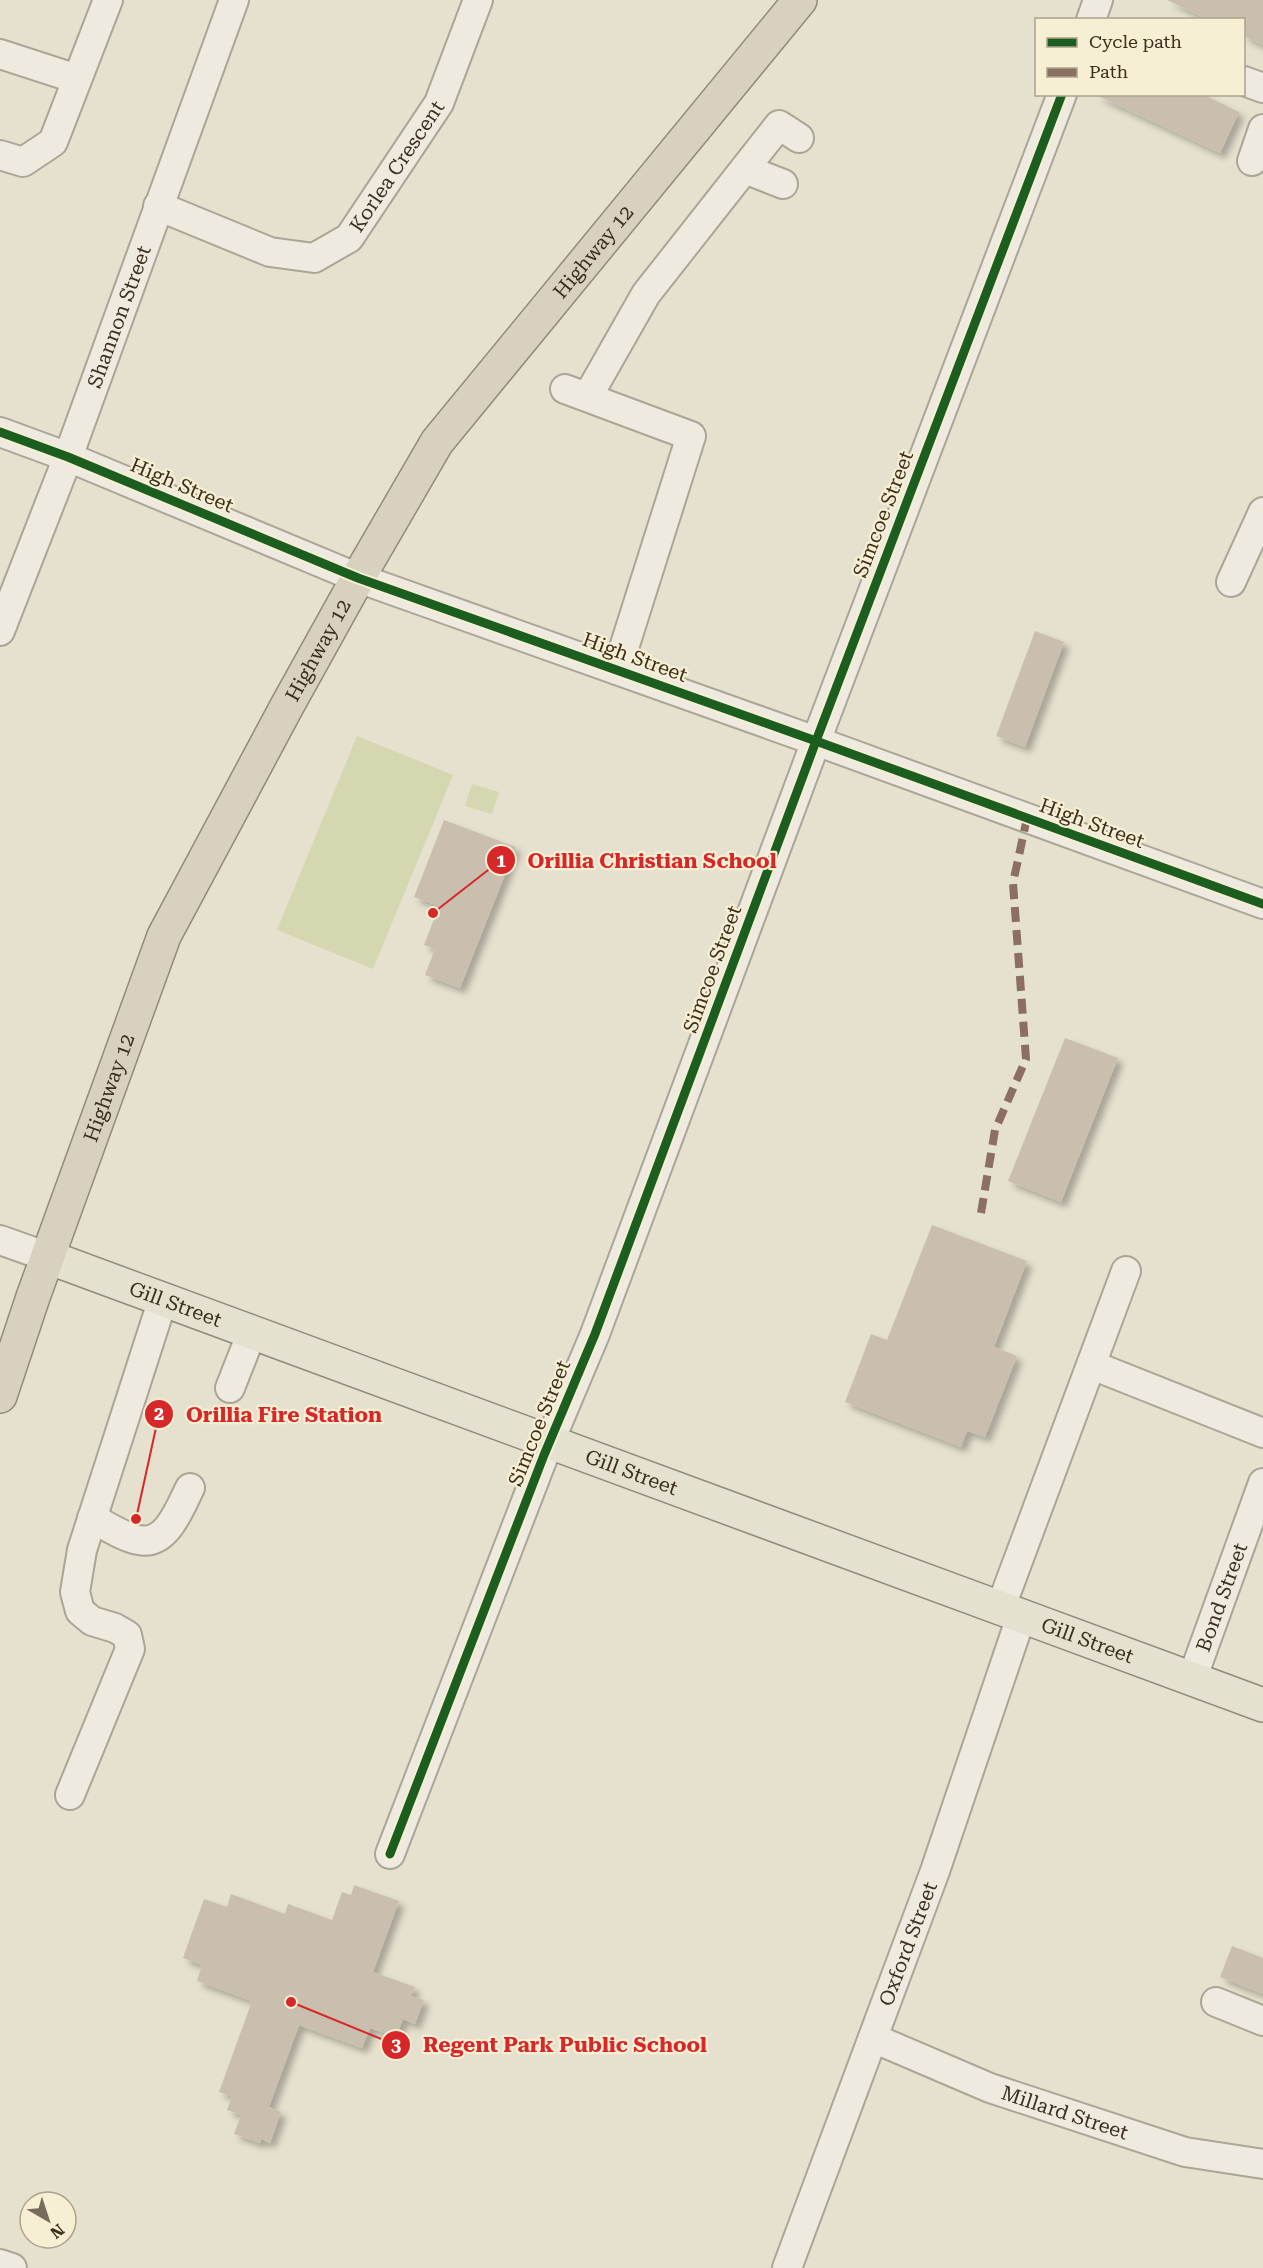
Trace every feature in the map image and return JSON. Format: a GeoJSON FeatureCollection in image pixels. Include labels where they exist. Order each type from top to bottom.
{"type":"FeatureCollection","features":[{"type":"Feature","properties":{"kind":"highway","name":"Highway 12"},"geometry":{"type":"LineString","coordinates":[[0,1396],[164,936],[281,716],[358,578],[437,442],[800,0]]}},
{"type":"Feature","properties":{"kind":"main road","name":"Gill Street"},"geometry":{"type":"LineString","coordinates":[[48,1257],[1263,1705]]}},
{"type":"Feature","properties":{"kind":"street"},"geometry":{"type":"LineString","coordinates":[[0,155],[23,162],[53,142],[108,0]]}},
{"type":"Feature","properties":{"kind":"street","name":"Shannon Street"},"geometry":{"type":"LineString","coordinates":[[0,631],[68,457],[234,0]]}},
{"type":"Feature","properties":{"kind":"street","name":"Korlea Crescent"},"geometry":{"type":"LineString","coordinates":[[158,206],[270,252],[314,258],[349,238],[439,103],[478,0]]}},
{"type":"Feature","properties":{"kind":"street"},"geometry":{"type":"LineString","coordinates":[[1092,18],[1098,0]]}},
{"type":"Feature","properties":{"kind":"street"},"geometry":{"type":"LineString","coordinates":[[0,54],[77,79]]}},
{"type":"Feature","properties":{"kind":"street"},"geometry":{"type":"LineString","coordinates":[[1245,81],[1263,88]]}},
{"type":"Feature","properties":{"kind":"street","name":"Simcoe Street"},"geometry":{"type":"LineString","coordinates":[[390,1854],[549,1442],[596,1334],[816,741],[1061,96]]}},
{"type":"Feature","properties":{"kind":"street"},"geometry":{"type":"LineString","coordinates":[[617,670],[691,436],[577,392],[646,294],[779,125],[799,138]]}},
{"type":"Feature","properties":{"kind":"street"},"geometry":{"type":"LineString","coordinates":[[1252,161],[1263,129]]}},
{"type":"Feature","properties":{"kind":"street"},"geometry":{"type":"LineString","coordinates":[[745,169],[783,184]]}},
{"type":"Feature","properties":{"kind":"street","name":"High Street"},"geometry":{"type":"LineString","coordinates":[[0,432],[68,457],[358,578],[816,741],[1263,904]]}},
{"type":"Feature","properties":{"kind":"street"},"geometry":{"type":"LineString","coordinates":[[1231,582],[1263,512]]}},
{"type":"Feature","properties":{"kind":"street","name":"Gill Street"},"geometry":{"type":"LineString","coordinates":[[0,1240],[48,1257]]}},
{"type":"Feature","properties":{"kind":"street","name":"Oxford Street"},"geometry":{"type":"LineString","coordinates":[[787,2268],[935,1871],[1011,1613],[1092,1365],[1126,1271]]}},
{"type":"Feature","properties":{"kind":"street"},"geometry":{"type":"LineString","coordinates":[[70,1795],[130,1649],[127,1635],[115,1628],[92,1621],[80,1611],[75,1592],[82,1550],[163,1299]]}},
{"type":"Feature","properties":{"kind":"street"},"geometry":{"type":"LineString","coordinates":[[230,1388],[252,1332]]}},
{"type":"Feature","properties":{"kind":"street"},"geometry":{"type":"LineString","coordinates":[[1092,1365],[1263,1433]]}},
{"type":"Feature","properties":{"kind":"street","name":"Bond Street"},"geometry":{"type":"LineString","coordinates":[[1192,1678],[1263,1483]]}},
{"type":"Feature","properties":{"kind":"street"},"geometry":{"type":"LineString","coordinates":[[92,1518],[140,1541],[157,1537],[171,1527],[190,1488]]}},
{"type":"Feature","properties":{"kind":"street"},"geometry":{"type":"LineString","coordinates":[[1216,2002],[1263,2021]]}},
{"type":"Feature","properties":{"kind":"street","name":"Millard Street"},"geometry":{"type":"LineString","coordinates":[[873,2038],[990,2088],[1185,2152],[1263,2164]]}},
{"type":"Feature","properties":{"kind":"street"},"geometry":{"type":"LineString","coordinates":[[0,2264],[12,2268]]}},
{"type":"Feature","properties":{"kind":"green space"},"geometry":{"type":"Polygon","coordinates":[[[357,736],[453,775],[373,969],[277,930],[357,736]]]}},
{"type":"Feature","properties":{"kind":"green space"},"geometry":{"type":"Polygon","coordinates":[[[472,784],[499,792],[492,814],[465,806],[472,784]]]}},
{"type":"Feature","properties":{"kind":"building"},"geometry":{"type":"Polygon","coordinates":[[[1167,0],[1263,0],[1263,45],[1245,36],[1245,18],[1205,18],[1167,0]]]}},
{"type":"Feature","properties":{"kind":"building"},"geometry":{"type":"Polygon","coordinates":[[[1098,96],[1206,96],[1239,112],[1220,153],[1098,96]]]}},
{"type":"Feature","properties":{"kind":"building"},"geometry":{"type":"Polygon","coordinates":[[[1035,631],[1064,642],[1025,747],[996,736],[1035,631]]]}},
{"type":"Feature","properties":{"kind":"building"},"geometry":{"type":"Polygon","coordinates":[[[444,820],[516,847],[460,988],[425,975],[435,949],[424,945],[439,906],[414,897],[444,820]]]}},
{"type":"Feature","properties":{"kind":"building"},"geometry":{"type":"Polygon","coordinates":[[[1065,1038],[1118,1058],[1061,1202],[1008,1181],[1065,1038]]]}},
{"type":"Feature","properties":{"kind":"building"},"geometry":{"type":"Polygon","coordinates":[[[932,1225],[1027,1261],[994,1347],[1017,1356],[985,1437],[967,1431],[961,1447],[845,1402],[871,1334],[887,1340],[932,1225]]]}},
{"type":"Feature","properties":{"kind":"building"},"geometry":{"type":"Polygon","coordinates":[[[354,1885],[399,1901],[373,1972],[415,1987],[411,1996],[424,2000],[415,2024],[403,2019],[396,2037],[370,2028],[362,2048],[299,2025],[269,2107],[281,2112],[270,2143],[261,2139],[260,2143],[234,2134],[241,2115],[227,2110],[232,2096],[219,2092],[252,2001],[197,1981],[202,1965],[183,1958],[204,1899],[227,1907],[231,1894],[285,1914],[288,1904],[332,1920],[342,1892],[351,1895],[354,1885]]]}},
{"type":"Feature","properties":{"kind":"building"},"geometry":{"type":"Polygon","coordinates":[[[1232,1946],[1263,1958],[1263,1994],[1220,1977],[1232,1946]]]}},
{"type":"Feature","properties":{"kind":"marked path"},"geometry":{"type":"LineString","coordinates":[[981,1213],[995,1130],[1026,1059],[1013,883],[1027,818]]}},
{"type":"Feature","properties":{"kind":"cycle path"},"geometry":{"type":"LineString","coordinates":[[390,1854],[544,1455],[595,1334],[816,741],[1061,96]]}},
{"type":"Feature","properties":{"kind":"cycle path"},"geometry":{"type":"LineString","coordinates":[[0,432],[68,457],[358,578],[816,741],[1263,904]]}},
{"type":"Feature","properties":{"kind":"place","name":"Orillia Christian School"},"geometry":{"type":"Point","coordinates":[433,913]}},
{"type":"Feature","properties":{"kind":"place","name":"Orillia Fire Station"},"geometry":{"type":"Point","coordinates":[136,1519]}},
{"type":"Feature","properties":{"kind":"place","name":"Regent Park Public School"},"geometry":{"type":"Point","coordinates":[291,2002]}}]}
